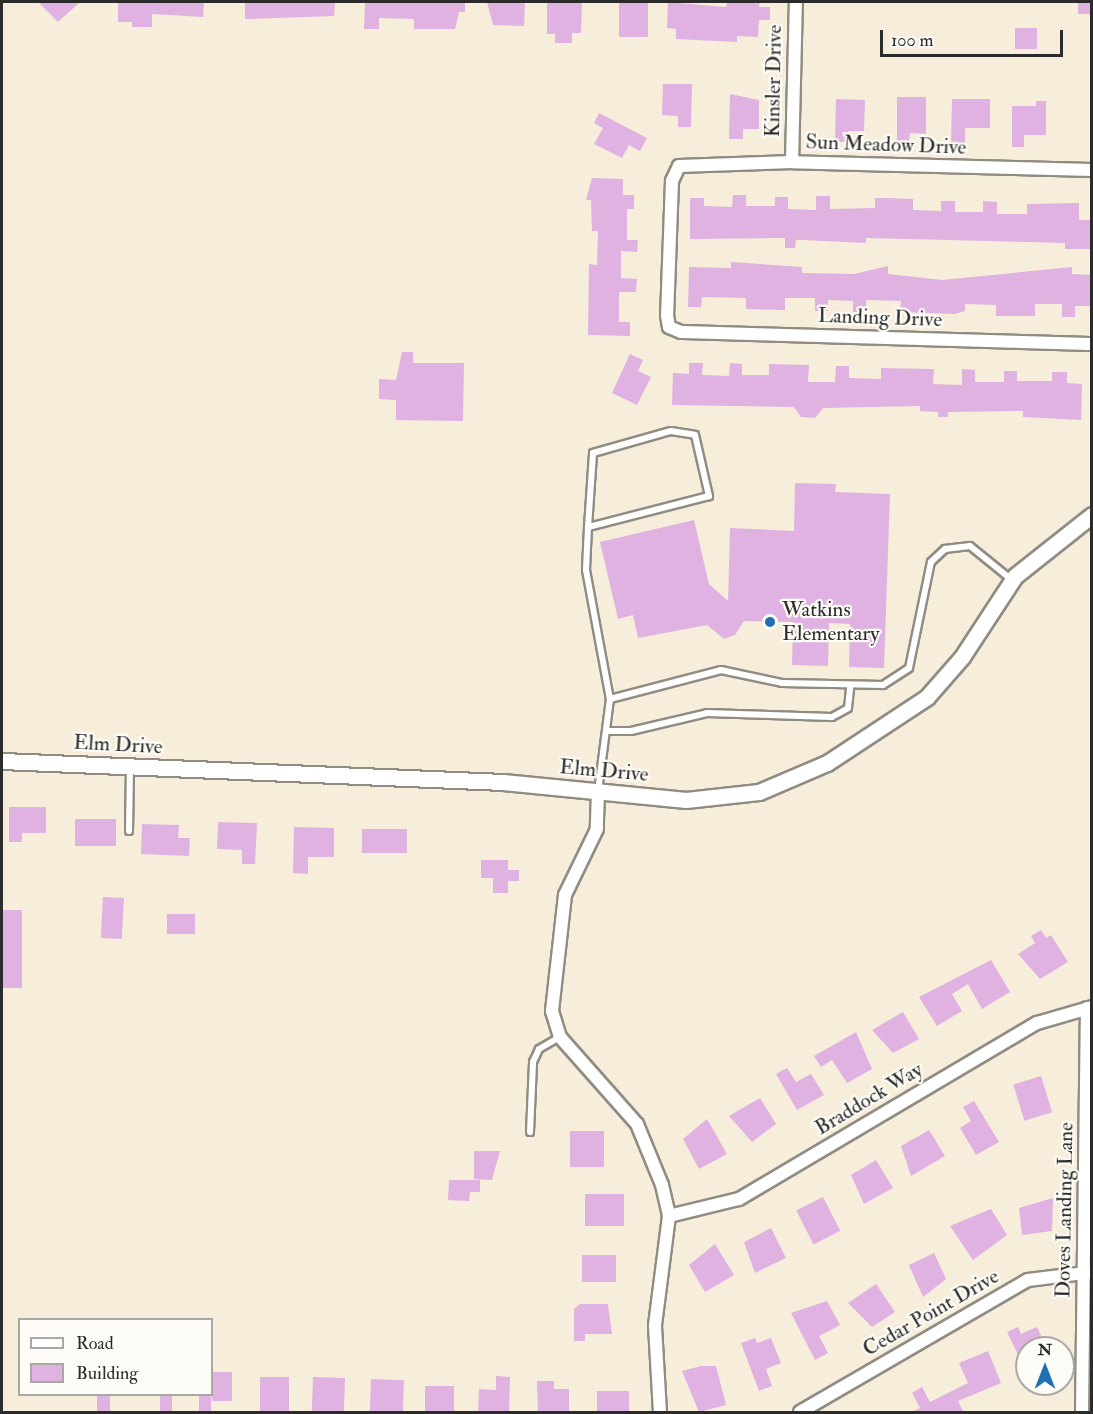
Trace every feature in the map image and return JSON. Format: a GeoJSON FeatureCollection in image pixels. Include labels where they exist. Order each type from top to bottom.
{"type":"FeatureCollection","features":[{"type":"Feature","properties":{"kind":"street","name":"Kinsler Drive"},"geometry":{"type":"LineString","coordinates":[[792,162],[796,2]]}},
{"type":"Feature","properties":{"kind":"street","name":"Sun Meadow Drive"},"geometry":{"type":"LineString","coordinates":[[669,327],[672,181],[679,166],[792,162],[1092,170]]}},
{"type":"Feature","properties":{"kind":"street","name":"Landing Drive"},"geometry":{"type":"LineString","coordinates":[[669,327],[1092,344]]}},
{"type":"Feature","properties":{"kind":"street","name":"Elm Drive"},"geometry":{"type":"LineString","coordinates":[[2,761],[503,782],[598,792],[728,799],[787,783],[828,763],[944,681],[1012,580],[1037,554],[1092,515]]}},
{"type":"Feature","properties":{"kind":"street"},"geometry":{"type":"LineString","coordinates":[[598,792],[597,829],[571,876],[554,953],[552,1011],[560,1037],[637,1124],[652,1150],[669,1216],[655,1326],[660,1413]]}},
{"type":"Feature","properties":{"kind":"street","name":"Braddock Way"},"geometry":{"type":"LineString","coordinates":[[669,1216],[738,1199],[1037,1023],[1090,1008]]}},
{"type":"Feature","properties":{"kind":"street","name":"Doves Landing Lane"},"geometry":{"type":"LineString","coordinates":[[1082,1413],[1088,1272],[1090,1008]]}},
{"type":"Feature","properties":{"kind":"street","name":"Cedar Point Drive"},"geometry":{"type":"LineString","coordinates":[[800,1413],[1028,1280],[1088,1272]]}},
{"type":"Feature","properties":{"kind":"lane"},"geometry":{"type":"LineString","coordinates":[[588,527],[708,496],[695,435],[671,431],[593,453],[588,527],[586,570],[610,699],[598,792]]}},
{"type":"Feature","properties":{"kind":"lane"},"geometry":{"type":"LineString","coordinates":[[610,699],[721,670],[782,683],[850,688],[883,685],[909,668],[931,562],[945,549],[970,546],[1012,580]]}},
{"type":"Feature","properties":{"kind":"lane"},"geometry":{"type":"LineString","coordinates":[[606,731],[631,731],[707,713],[832,717],[848,708],[850,688]]}},
{"type":"Feature","properties":{"kind":"lane"},"geometry":{"type":"LineString","coordinates":[[129,831],[130,767]]}},
{"type":"Feature","properties":{"kind":"lane"},"geometry":{"type":"LineString","coordinates":[[530,1132],[533,1062],[539,1049],[560,1037]]}},
{"type":"Feature","properties":{"kind":"building"},"geometry":{"type":"Polygon","coordinates":[[[38,2],[80,2],[58,22],[38,2]]]}},
{"type":"Feature","properties":{"kind":"building"},"geometry":{"type":"Polygon","coordinates":[[[118,2],[204,2],[203,17],[152,14],[152,27],[132,27],[132,22],[118,22],[118,2]]]}},
{"type":"Feature","properties":{"kind":"building"},"geometry":{"type":"Polygon","coordinates":[[[245,2],[335,2],[334,16],[245,19],[245,2]]]}},
{"type":"Feature","properties":{"kind":"building"},"geometry":{"type":"Polygon","coordinates":[[[365,2],[465,2],[465,12],[459,12],[455,29],[414,29],[414,19],[379,18],[379,29],[364,29],[365,2]]]}},
{"type":"Feature","properties":{"kind":"building"},"geometry":{"type":"Polygon","coordinates":[[[487,2],[525,2],[524,26],[493,25],[487,2]]]}},
{"type":"Feature","properties":{"kind":"building"},"geometry":{"type":"Polygon","coordinates":[[[547,2],[582,2],[581,33],[572,33],[572,43],[555,43],[555,34],[547,34],[547,2]]]}},
{"type":"Feature","properties":{"kind":"building"},"geometry":{"type":"Polygon","coordinates":[[[619,2],[648,2],[648,37],[619,37],[619,2]]]}},
{"type":"Feature","properties":{"kind":"building"},"geometry":{"type":"Polygon","coordinates":[[[668,2],[726,7],[727,2],[760,2],[759,7],[770,7],[770,20],[759,20],[758,37],[737,36],[737,42],[676,39],[676,29],[667,28],[668,2]]]}},
{"type":"Feature","properties":{"kind":"building"},"geometry":{"type":"Polygon","coordinates":[[[1078,2],[1092,2],[1092,14],[1078,14],[1078,2]]]}},
{"type":"Feature","properties":{"kind":"building"},"geometry":{"type":"Polygon","coordinates":[[[1015,28],[1037,28],[1037,49],[1015,49],[1015,28]]]}},
{"type":"Feature","properties":{"kind":"building"},"geometry":{"type":"Polygon","coordinates":[[[663,84],[692,84],[691,127],[678,127],[678,116],[662,115],[663,84]]]}},
{"type":"Feature","properties":{"kind":"building"},"geometry":{"type":"Polygon","coordinates":[[[730,94],[759,100],[759,129],[743,129],[743,139],[729,139],[730,94]]]}},
{"type":"Feature","properties":{"kind":"building"},"geometry":{"type":"Polygon","coordinates":[[[897,97],[926,97],[926,134],[910,133],[909,144],[897,144],[897,97]]]}},
{"type":"Feature","properties":{"kind":"building"},"geometry":{"type":"Polygon","coordinates":[[[836,99],[865,100],[864,131],[848,131],[848,142],[835,142],[836,99]]]}},
{"type":"Feature","properties":{"kind":"building"},"geometry":{"type":"Polygon","coordinates":[[[952,99],[990,99],[990,128],[965,128],[965,145],[951,145],[952,99]]]}},
{"type":"Feature","properties":{"kind":"building"},"geometry":{"type":"Polygon","coordinates":[[[1036,101],[1046,101],[1046,135],[1024,135],[1024,147],[1012,147],[1012,106],[1036,106],[1036,101]]]}},
{"type":"Feature","properties":{"kind":"building"},"geometry":{"type":"Polygon","coordinates":[[[599,113],[647,138],[640,151],[629,145],[622,158],[594,144],[603,128],[594,123],[599,113]]]}},
{"type":"Feature","properties":{"kind":"building"},"geometry":{"type":"Polygon","coordinates":[[[592,178],[623,179],[623,195],[634,195],[634,209],[627,209],[627,240],[638,240],[637,252],[621,251],[621,278],[637,279],[636,292],[619,292],[619,322],[630,322],[630,336],[588,335],[589,264],[597,265],[598,231],[592,231],[591,200],[586,200],[592,178]]]}},
{"type":"Feature","properties":{"kind":"building"},"geometry":{"type":"Polygon","coordinates":[[[733,195],[746,195],[746,206],[775,206],[775,197],[788,197],[788,209],[816,210],[816,196],[830,196],[830,209],[875,208],[875,198],[887,198],[913,199],[913,210],[941,211],[941,201],[955,201],[955,212],[983,212],[983,201],[997,202],[997,214],[1027,214],[1027,204],[1079,203],[1079,220],[1092,220],[1092,249],[1065,249],[1065,243],[866,238],[866,243],[796,240],[795,248],[785,248],[785,238],[690,239],[690,198],[704,198],[704,206],[732,207],[733,195]]]}},
{"type":"Feature","properties":{"kind":"building"},"geometry":{"type":"Polygon","coordinates":[[[731,262],[802,267],[802,273],[854,274],[888,266],[888,274],[942,280],[1072,267],[1072,274],[1092,275],[1091,306],[1075,306],[1075,317],[1062,317],[1062,304],[1035,304],[1035,316],[996,316],[996,305],[965,304],[965,311],[955,314],[900,312],[901,301],[866,300],[866,312],[853,312],[853,301],[828,300],[828,311],[815,311],[815,298],[785,298],[785,310],[746,309],[746,298],[702,297],[701,307],[688,307],[689,267],[731,268],[731,262]]]}},
{"type":"Feature","properties":{"kind":"building"},"geometry":{"type":"Polygon","coordinates":[[[402,352],[413,352],[413,363],[464,363],[463,421],[396,420],[396,400],[379,399],[379,379],[396,380],[402,352]]]}},
{"type":"Feature","properties":{"kind":"building"},"geometry":{"type":"Polygon","coordinates":[[[630,354],[643,360],[638,371],[651,377],[637,405],[612,393],[630,354]]]}},
{"type":"Feature","properties":{"kind":"building"},"geometry":{"type":"Polygon","coordinates":[[[689,363],[703,363],[702,375],[729,376],[730,363],[742,364],[742,375],[769,375],[769,364],[809,365],[808,382],[835,382],[836,366],[849,366],[849,378],[881,379],[881,368],[934,369],[933,384],[962,385],[962,369],[975,370],[975,382],[1004,382],[1004,371],[1017,371],[1017,381],[1052,381],[1052,372],[1067,372],[1067,383],[1082,384],[1081,420],[1023,417],[1023,411],[948,412],[948,417],[938,417],[938,412],[920,411],[920,406],[823,408],[815,418],[801,417],[794,407],[672,405],[673,373],[689,374],[689,363]]]}},
{"type":"Feature","properties":{"kind":"building"},"geometry":{"type":"Polygon","coordinates":[[[795,483],[836,484],[835,492],[890,494],[884,668],[849,667],[850,624],[829,623],[828,666],[792,665],[793,622],[744,621],[735,635],[724,639],[707,625],[638,638],[633,615],[618,619],[600,542],[694,520],[709,584],[728,601],[730,528],[794,531],[795,483]]]}},
{"type":"Feature","properties":{"kind":"building"},"geometry":{"type":"Polygon","coordinates":[[[9,807],[46,807],[46,833],[22,833],[22,842],[9,842],[9,807]]]}},
{"type":"Feature","properties":{"kind":"building"},"geometry":{"type":"Polygon","coordinates":[[[75,819],[116,819],[116,846],[75,846],[75,819]]]}},
{"type":"Feature","properties":{"kind":"building"},"geometry":{"type":"Polygon","coordinates":[[[218,822],[257,823],[255,864],[242,864],[242,850],[217,849],[218,822]]]}},
{"type":"Feature","properties":{"kind":"building"},"geometry":{"type":"Polygon","coordinates":[[[142,824],[179,825],[178,838],[190,838],[189,856],[141,854],[142,824]]]}},
{"type":"Feature","properties":{"kind":"building"},"geometry":{"type":"Polygon","coordinates":[[[294,827],[334,828],[334,857],[308,857],[308,874],[293,873],[294,827]]]}},
{"type":"Feature","properties":{"kind":"building"},"geometry":{"type":"Polygon","coordinates":[[[362,829],[407,829],[407,853],[362,853],[362,829]]]}},
{"type":"Feature","properties":{"kind":"building"},"geometry":{"type":"Polygon","coordinates":[[[481,860],[508,860],[508,870],[519,870],[519,881],[508,881],[508,893],[493,893],[493,878],[481,878],[481,860]]]}},
{"type":"Feature","properties":{"kind":"building"},"geometry":{"type":"Polygon","coordinates":[[[103,897],[124,898],[122,939],[101,938],[103,897]]]}},
{"type":"Feature","properties":{"kind":"building"},"geometry":{"type":"Polygon","coordinates":[[[2,910],[22,910],[22,988],[2,988],[2,910]]]}},
{"type":"Feature","properties":{"kind":"building"},"geometry":{"type":"Polygon","coordinates":[[[167,914],[195,914],[195,934],[167,934],[167,914]]]}},
{"type":"Feature","properties":{"kind":"building"},"geometry":{"type":"Polygon","coordinates":[[[1041,930],[1046,938],[1051,935],[1068,962],[1040,979],[1018,954],[1035,943],[1031,936],[1041,930]]]}},
{"type":"Feature","properties":{"kind":"building"},"geometry":{"type":"Polygon","coordinates":[[[991,960],[1010,992],[982,1009],[968,984],[952,994],[962,1011],[937,1026],[919,997],[991,960]]]}},
{"type":"Feature","properties":{"kind":"building"},"geometry":{"type":"Polygon","coordinates":[[[903,1012],[919,1039],[893,1053],[872,1030],[903,1012]]]}},
{"type":"Feature","properties":{"kind":"building"},"geometry":{"type":"Polygon","coordinates":[[[856,1032],[872,1069],[847,1083],[832,1060],[821,1067],[814,1056],[856,1032]]]}},
{"type":"Feature","properties":{"kind":"building"},"geometry":{"type":"Polygon","coordinates":[[[787,1068],[796,1082],[811,1074],[824,1095],[797,1110],[776,1074],[787,1068]]]}},
{"type":"Feature","properties":{"kind":"building"},"geometry":{"type":"Polygon","coordinates":[[[1041,1076],[1052,1112],[1024,1121],[1013,1084],[1041,1076]]]}},
{"type":"Feature","properties":{"kind":"building"},"geometry":{"type":"Polygon","coordinates":[[[760,1098],[776,1124],[752,1142],[729,1116],[760,1098]]]}},
{"type":"Feature","properties":{"kind":"building"},"geometry":{"type":"Polygon","coordinates":[[[974,1101],[999,1142],[976,1155],[960,1128],[971,1121],[963,1107],[974,1101]]]}},
{"type":"Feature","properties":{"kind":"building"},"geometry":{"type":"Polygon","coordinates":[[[707,1119],[727,1154],[699,1169],[683,1139],[707,1119]]]}},
{"type":"Feature","properties":{"kind":"building"},"geometry":{"type":"Polygon","coordinates":[[[929,1130],[945,1156],[911,1176],[901,1146],[929,1130]]]}},
{"type":"Feature","properties":{"kind":"building"},"geometry":{"type":"Polygon","coordinates":[[[570,1131],[604,1131],[604,1167],[570,1167],[570,1131]]]}},
{"type":"Feature","properties":{"kind":"building"},"geometry":{"type":"Polygon","coordinates":[[[474,1151],[500,1151],[492,1180],[474,1179],[474,1151]]]}},
{"type":"Feature","properties":{"kind":"building"},"geometry":{"type":"Polygon","coordinates":[[[876,1160],[893,1188],[864,1204],[851,1175],[876,1160]]]}},
{"type":"Feature","properties":{"kind":"building"},"geometry":{"type":"Polygon","coordinates":[[[449,1180],[480,1180],[480,1192],[470,1192],[469,1201],[448,1200],[449,1180]]]}},
{"type":"Feature","properties":{"kind":"building"},"geometry":{"type":"Polygon","coordinates":[[[585,1194],[624,1194],[624,1226],[585,1226],[585,1194]]]}},
{"type":"Feature","properties":{"kind":"building"},"geometry":{"type":"Polygon","coordinates":[[[823,1197],[840,1231],[814,1244],[796,1211],[823,1197]]]}},
{"type":"Feature","properties":{"kind":"building"},"geometry":{"type":"Polygon","coordinates":[[[1053,1198],[1052,1231],[1022,1235],[1019,1208],[1053,1198]]]}},
{"type":"Feature","properties":{"kind":"building"},"geometry":{"type":"Polygon","coordinates":[[[991,1209],[1007,1235],[973,1260],[950,1226],[991,1209]]]}},
{"type":"Feature","properties":{"kind":"building"},"geometry":{"type":"Polygon","coordinates":[[[771,1228],[786,1258],[755,1273],[744,1242],[771,1228]]]}},
{"type":"Feature","properties":{"kind":"building"},"geometry":{"type":"Polygon","coordinates":[[[715,1244],[734,1275],[705,1292],[689,1265],[715,1244]]]}},
{"type":"Feature","properties":{"kind":"building"},"geometry":{"type":"Polygon","coordinates":[[[934,1253],[946,1279],[923,1297],[909,1265],[934,1253]]]}},
{"type":"Feature","properties":{"kind":"building"},"geometry":{"type":"Polygon","coordinates":[[[582,1255],[616,1255],[616,1282],[582,1282],[582,1255]]]}},
{"type":"Feature","properties":{"kind":"building"},"geometry":{"type":"Polygon","coordinates":[[[876,1284],[895,1312],[872,1327],[848,1303],[876,1284]]]}},
{"type":"Feature","properties":{"kind":"building"},"geometry":{"type":"Polygon","coordinates":[[[827,1301],[840,1325],[819,1336],[828,1353],[815,1360],[791,1313],[827,1301]]]}},
{"type":"Feature","properties":{"kind":"building"},"geometry":{"type":"Polygon","coordinates":[[[580,1304],[608,1304],[612,1334],[585,1334],[585,1341],[574,1341],[574,1309],[580,1304]]]}},
{"type":"Feature","properties":{"kind":"building"},"geometry":{"type":"Polygon","coordinates":[[[1018,1327],[1021,1334],[1037,1327],[1041,1336],[1015,1336],[1015,1348],[1007,1332],[1018,1327]]]}},
{"type":"Feature","properties":{"kind":"building"},"geometry":{"type":"Polygon","coordinates":[[[755,1338],[757,1343],[771,1338],[781,1363],[766,1369],[772,1386],[759,1391],[741,1343],[755,1338]]]}},
{"type":"Feature","properties":{"kind":"building"},"geometry":{"type":"Polygon","coordinates":[[[988,1351],[1001,1383],[958,1401],[964,1413],[910,1413],[920,1408],[912,1393],[922,1387],[930,1402],[968,1383],[959,1363],[988,1351]]]}},
{"type":"Feature","properties":{"kind":"building"},"geometry":{"type":"Polygon","coordinates":[[[701,1366],[716,1366],[726,1405],[699,1412],[682,1371],[701,1366]]]}},
{"type":"Feature","properties":{"kind":"building"},"geometry":{"type":"Polygon","coordinates":[[[213,1372],[232,1372],[232,1401],[212,1401],[213,1372]]]}},
{"type":"Feature","properties":{"kind":"building"},"geometry":{"type":"Polygon","coordinates":[[[496,1376],[510,1377],[509,1413],[478,1413],[479,1389],[496,1390],[496,1376]]]}},
{"type":"Feature","properties":{"kind":"building"},"geometry":{"type":"Polygon","coordinates":[[[260,1377],[289,1377],[289,1412],[260,1412],[260,1377]]]}},
{"type":"Feature","properties":{"kind":"building"},"geometry":{"type":"Polygon","coordinates":[[[313,1377],[345,1378],[344,1412],[312,1412],[313,1377]]]}},
{"type":"Feature","properties":{"kind":"building"},"geometry":{"type":"Polygon","coordinates":[[[371,1379],[404,1380],[403,1412],[370,1412],[371,1379]]]}},
{"type":"Feature","properties":{"kind":"building"},"geometry":{"type":"Polygon","coordinates":[[[537,1381],[554,1381],[554,1389],[569,1389],[569,1413],[538,1413],[537,1381]]]}},
{"type":"Feature","properties":{"kind":"building"},"geometry":{"type":"Polygon","coordinates":[[[425,1386],[454,1386],[454,1412],[425,1412],[425,1386]]]}},
{"type":"Feature","properties":{"kind":"building"},"geometry":{"type":"Polygon","coordinates":[[[597,1391],[629,1391],[629,1412],[597,1412],[597,1391]]]}},
{"type":"Feature","properties":{"kind":"building"},"geometry":{"type":"Polygon","coordinates":[[[97,1396],[110,1396],[110,1412],[97,1412],[97,1396]]]}},
{"type":"Feature","properties":{"kind":"building"},"geometry":{"type":"Polygon","coordinates":[[[160,1396],[172,1396],[172,1412],[160,1412],[160,1396]]]}},
{"type":"Feature","properties":{"kind":"building"},"geometry":{"type":"Polygon","coordinates":[[[199,1396],[211,1396],[211,1412],[199,1412],[199,1396]]]}},
{"type":"Feature","properties":{"kind":"place","name":"Watkins Elementary"},"geometry":{"type":"Point","coordinates":[770,622]}}]}
